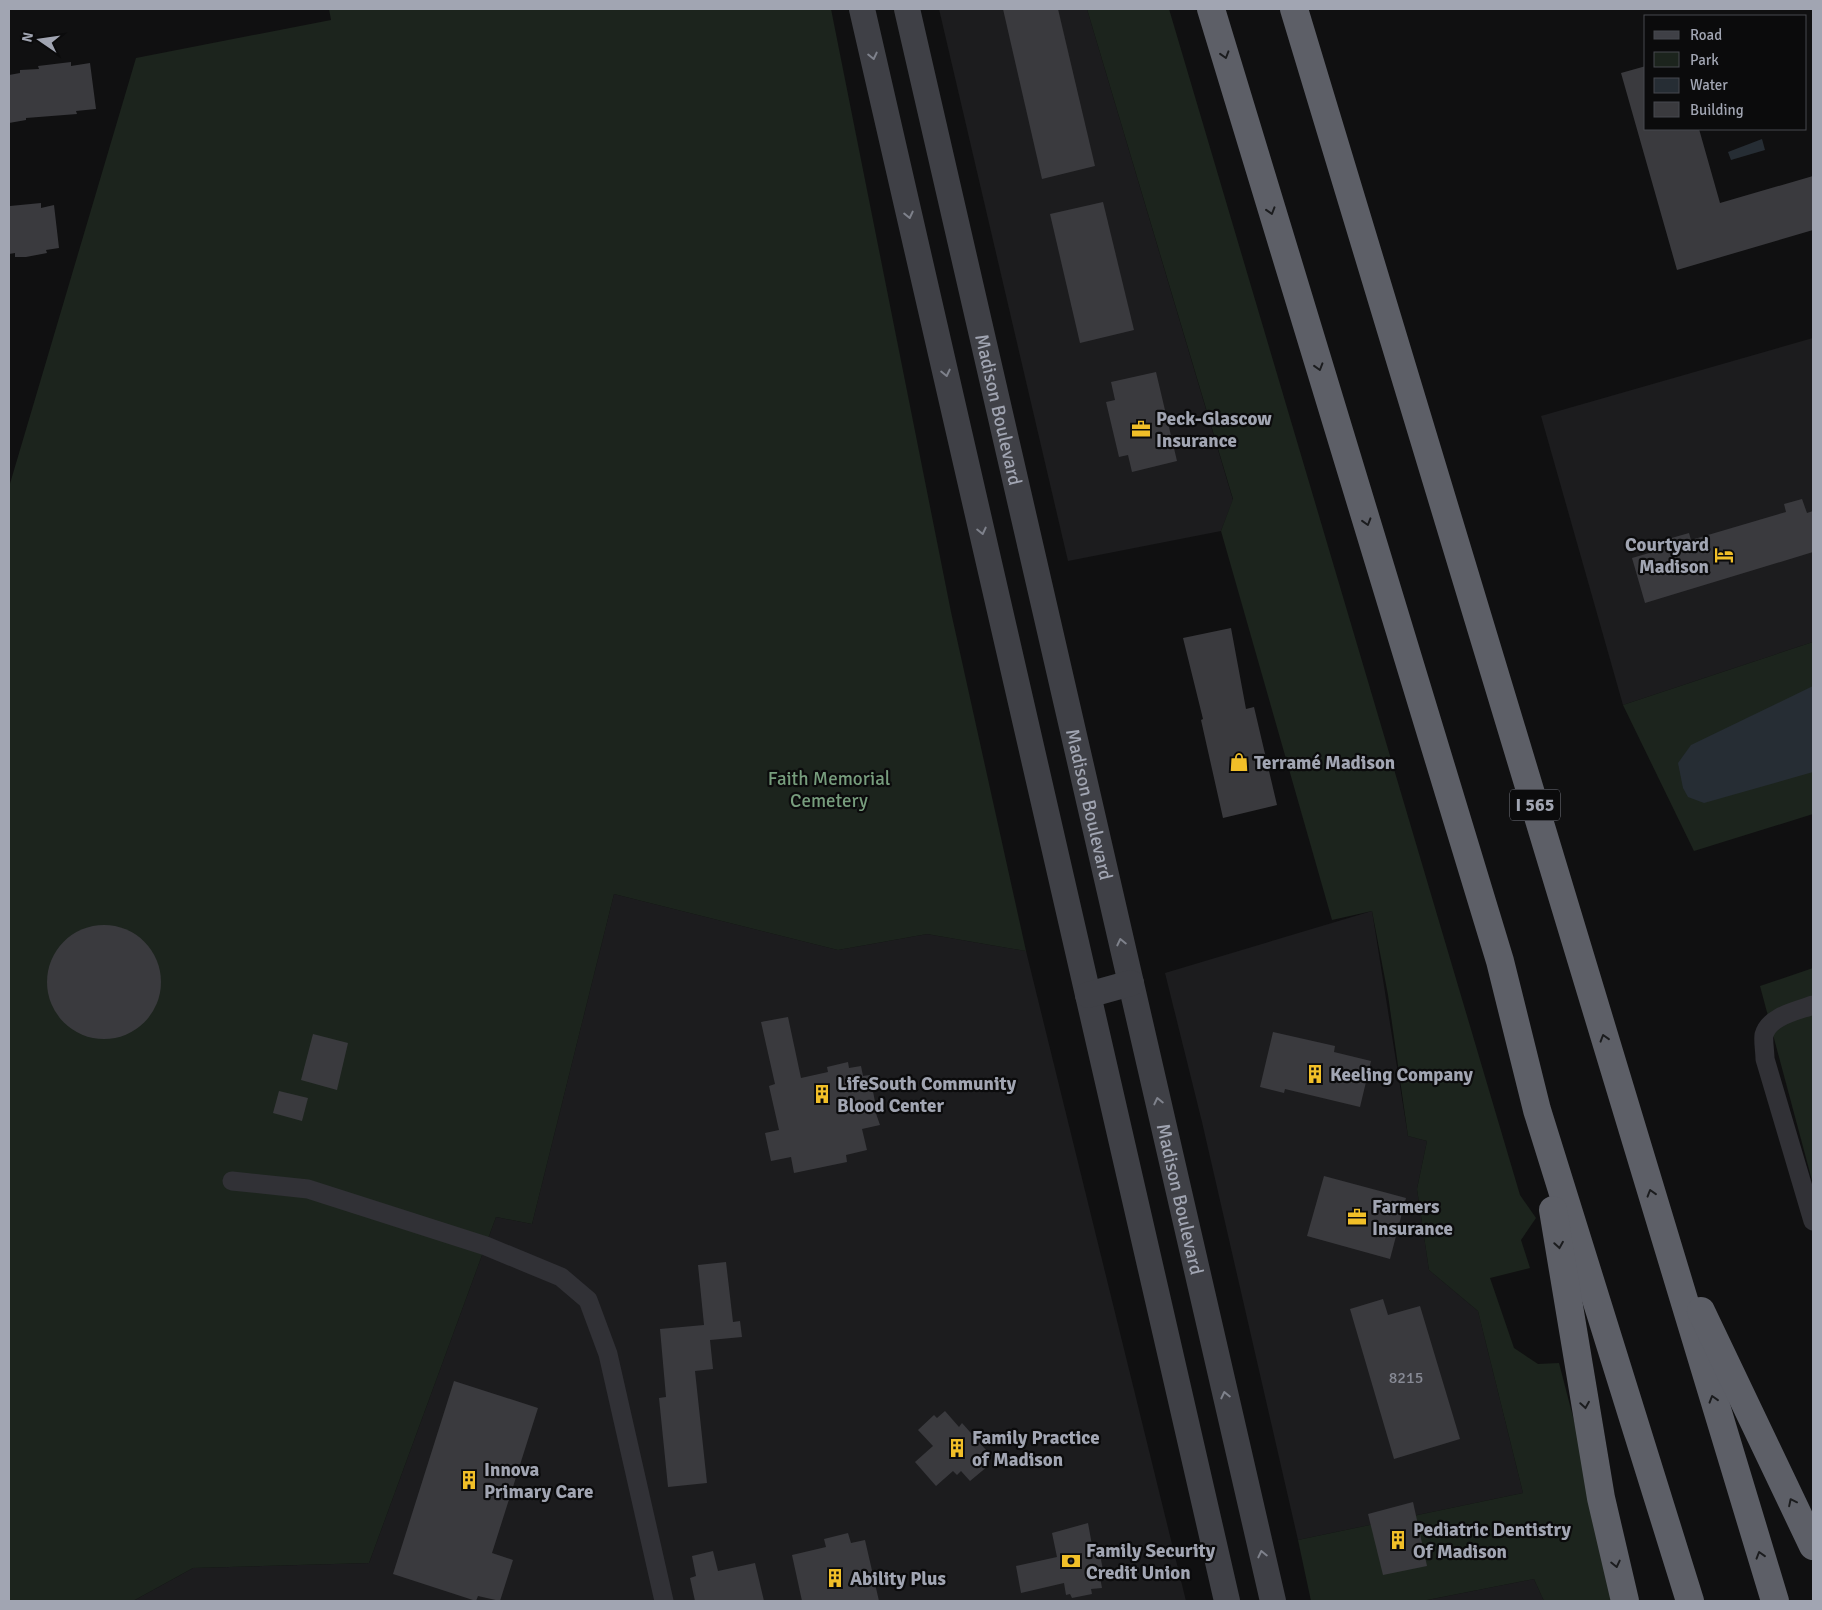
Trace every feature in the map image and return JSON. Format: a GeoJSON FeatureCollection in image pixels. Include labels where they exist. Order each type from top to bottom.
{"type":"FeatureCollection","features":[{"type":"Feature","properties":{"kind":"highway"},"geometry":{"type":"LineString","coordinates":[[1211,9],[1494,942],[1537,1110],[1690,1601]]}},
{"type":"Feature","properties":{"kind":"highway","name":"I 565"},"geometry":{"type":"LineString","coordinates":[[1294,9],[1661,1229],[1775,1601]]}},
{"type":"Feature","properties":{"kind":"highway"},"geometry":{"type":"LineString","coordinates":[[1537,1110],[1600,1498],[1625,1601]]}},
{"type":"Feature","properties":{"kind":"highway"},"geometry":{"type":"LineString","coordinates":[[1661,1229],[1813,1546]]}},
{"type":"Feature","properties":{"kind":"main road"},"geometry":{"type":"LineString","coordinates":[[862,9],[1227,1601]]}},
{"type":"Feature","properties":{"kind":"main road","name":"Madison Boulevard"},"geometry":{"type":"LineString","coordinates":[[906,9],[1273,1601]]}},
{"type":"Feature","properties":{"kind":"main road"},"geometry":{"type":"LineString","coordinates":[[1088,995],[1131,983]]}},
{"type":"Feature","properties":{"kind":"street"},"geometry":{"type":"LineString","coordinates":[[1813,1005],[1780,1017],[1768,1026],[1764,1036],[1765,1058],[1813,1221]]}},
{"type":"Feature","properties":{"kind":"street"},"geometry":{"type":"LineString","coordinates":[[232,1181],[308,1189],[486,1246],[561,1277],[588,1300],[608,1354],[664,1601]]}},
{"type":"Feature","properties":{"kind":"shaded area"},"geometry":{"type":"Polygon","coordinates":[[[939,9],[1087,9],[1233,500],[1221,531],[1068,561],[939,9]]]}},
{"type":"Feature","properties":{"kind":"shaded area"},"geometry":{"type":"Polygon","coordinates":[[[1813,338],[1813,642],[1623,705],[1541,416],[1813,338]]]}},
{"type":"Feature","properties":{"kind":"shaded area"},"geometry":{"type":"Polygon","coordinates":[[[614,894],[838,950],[927,934],[1026,951],[1186,1601],[133,1601],[193,1568],[369,1563],[496,1217],[532,1224],[614,894]]]}},
{"type":"Feature","properties":{"kind":"shaded area"},"geometry":{"type":"Polygon","coordinates":[[[1372,911],[1408,1136],[1427,1141],[1417,1189],[1429,1270],[1478,1311],[1523,1493],[1298,1540],[1202,1122],[1165,973],[1372,911]]]}},
{"type":"Feature","properties":{"kind":"shaded area"},"geometry":{"type":"Polygon","coordinates":[[[1534,1579],[1544,1601],[1422,1601],[1534,1579]]]}},
{"type":"Feature","properties":{"kind":"green space","name":"Faith Memorial Cemetery"},"geometry":{"type":"Polygon","coordinates":[[[329,9],[831,9],[951,612],[1026,951],[927,934],[838,950],[614,894],[532,1224],[496,1217],[369,1563],[193,1568],[133,1601],[9,1601],[9,487],[136,58],[331,20],[329,9]]]}},
{"type":"Feature","properties":{"kind":"green space"},"geometry":{"type":"Polygon","coordinates":[[[1087,9],[1169,9],[1520,1195],[1536,1218],[1521,1240],[1530,1268],[1490,1278],[1514,1348],[1538,1364],[1559,1363],[1620,1601],[1544,1601],[1534,1579],[1422,1601],[1311,1601],[1298,1540],[1523,1493],[1478,1311],[1429,1270],[1417,1189],[1427,1141],[1408,1136],[1388,995],[1372,911],[1332,920],[1221,531],[1233,499],[1087,9]]]}},
{"type":"Feature","properties":{"kind":"green space"},"geometry":{"type":"Polygon","coordinates":[[[1813,642],[1813,814],[1694,851],[1623,705],[1813,642]]]}},
{"type":"Feature","properties":{"kind":"green space"},"geometry":{"type":"Polygon","coordinates":[[[1813,968],[1813,1184],[1760,986],[1813,968]]]}},
{"type":"Feature","properties":{"kind":"water"},"geometry":{"type":"Polygon","coordinates":[[[1762,139],[1765,150],[1731,160],[1728,152],[1762,139]]]}},
{"type":"Feature","properties":{"kind":"water"},"geometry":{"type":"Polygon","coordinates":[[[1813,686],[1813,772],[1704,803],[1688,797],[1683,788],[1678,763],[1691,745],[1813,686]]]}},
{"type":"Feature","properties":{"kind":"building"},"geometry":{"type":"Polygon","coordinates":[[[1003,9],[1058,9],[1095,166],[1042,179],[1003,9]]]}},
{"type":"Feature","properties":{"kind":"building"},"geometry":{"type":"Polygon","coordinates":[[[71,62],[71,66],[90,63],[96,109],[76,111],[77,114],[26,118],[26,120],[9,123],[9,75],[20,73],[20,70],[39,69],[38,66],[71,62]]]}},
{"type":"Feature","properties":{"kind":"building"},"geometry":{"type":"Polygon","coordinates":[[[1644,67],[1644,130],[1699,130],[1720,203],[1813,176],[1813,230],[1677,270],[1621,73],[1644,67]]]}},
{"type":"Feature","properties":{"kind":"building"},"geometry":{"type":"Polygon","coordinates":[[[1103,202],[1134,330],[1080,343],[1050,214],[1103,202]]]}},
{"type":"Feature","properties":{"kind":"building"},"geometry":{"type":"Polygon","coordinates":[[[41,203],[41,208],[54,205],[59,248],[46,250],[47,253],[26,257],[15,257],[15,253],[9,254],[10,206],[41,203]]]}},
{"type":"Feature","properties":{"kind":"building","name":"Peck-Glascow Insurance"},"geometry":{"type":"Polygon","coordinates":[[[1156,372],[1177,461],[1132,472],[1128,455],[1119,457],[1106,402],[1115,400],[1111,382],[1156,372]]]}},
{"type":"Feature","properties":{"kind":"building"},"geometry":{"type":"Polygon","coordinates":[[[1802,499],[1807,513],[1813,511],[1813,552],[1645,603],[1632,558],[1656,551],[1654,543],[1689,533],[1691,540],[1786,512],[1784,504],[1802,499]]]}},
{"type":"Feature","properties":{"kind":"building"},"geometry":{"type":"Polygon","coordinates":[[[1231,628],[1246,709],[1254,707],[1277,805],[1223,818],[1201,720],[1203,719],[1183,638],[1231,628]]]}},
{"type":"Feature","properties":{"kind":"building"},"geometry":{"type":"Polygon","coordinates":[[[104,925],[126,929],[144,942],[157,960],[161,982],[157,1004],[144,1022],[126,1035],[104,1039],[82,1035],[64,1022],[51,1004],[47,982],[51,960],[64,942],[82,929],[104,925]]]}},
{"type":"Feature","properties":{"kind":"building","name":"LifeSouth Community Blood Center"},"geometry":{"type":"Polygon","coordinates":[[[788,1017],[801,1078],[828,1072],[827,1067],[848,1062],[849,1068],[861,1066],[863,1076],[870,1075],[875,1102],[872,1102],[880,1125],[862,1129],[867,1150],[846,1155],[847,1162],[794,1173],[791,1157],[771,1161],[765,1133],[779,1130],[769,1086],[775,1084],[761,1022],[788,1017]]]}},
{"type":"Feature","properties":{"kind":"building","name":"Keeling Company"},"geometry":{"type":"Polygon","coordinates":[[[1273,1032],[1335,1046],[1334,1052],[1371,1061],[1360,1107],[1285,1089],[1284,1093],[1260,1087],[1273,1032]]]}},
{"type":"Feature","properties":{"kind":"building"},"geometry":{"type":"Polygon","coordinates":[[[313,1034],[348,1043],[337,1090],[301,1080],[313,1034]]]}},
{"type":"Feature","properties":{"kind":"building"},"geometry":{"type":"Polygon","coordinates":[[[279,1091],[308,1098],[302,1121],[273,1113],[279,1091]]]}},
{"type":"Feature","properties":{"kind":"building","name":"Farmers Insurance"},"geometry":{"type":"Polygon","coordinates":[[[1324,1176],[1406,1198],[1390,1259],[1307,1236],[1324,1176]]]}},
{"type":"Feature","properties":{"kind":"building"},"geometry":{"type":"Polygon","coordinates":[[[726,1262],[733,1322],[740,1321],[742,1337],[710,1340],[713,1369],[695,1371],[707,1483],[668,1487],[659,1398],[666,1397],[660,1329],[704,1325],[698,1265],[726,1262]]]}},
{"type":"Feature","properties":{"kind":"building"},"geometry":{"type":"Polygon","coordinates":[[[1383,1299],[1388,1315],[1420,1306],[1460,1439],[1394,1459],[1350,1309],[1383,1299]]]}},
{"type":"Feature","properties":{"kind":"building","name":"Innova Primary Care"},"geometry":{"type":"Polygon","coordinates":[[[454,1381],[538,1408],[492,1553],[513,1560],[500,1601],[478,1596],[476,1601],[393,1574],[454,1381]]]}},
{"type":"Feature","properties":{"kind":"building","name":"Family Practice of Madison"},"geometry":{"type":"Polygon","coordinates":[[[945,1411],[959,1427],[962,1423],[986,1450],[979,1456],[988,1466],[970,1481],[961,1471],[957,1475],[953,1471],[936,1486],[915,1462],[933,1446],[918,1430],[934,1415],[937,1418],[945,1411]]]}},
{"type":"Feature","properties":{"kind":"building","name":"Pediatric Dentistry Of Madison"},"geometry":{"type":"Polygon","coordinates":[[[1413,1502],[1427,1566],[1383,1575],[1368,1514],[1413,1502]]]}},
{"type":"Feature","properties":{"kind":"building","name":"Family Security Credit Union"},"geometry":{"type":"Polygon","coordinates":[[[1088,1523],[1092,1545],[1097,1544],[1098,1554],[1100,1554],[1104,1576],[1100,1577],[1102,1588],[1091,1589],[1092,1594],[1072,1598],[1070,1594],[1066,1595],[1064,1583],[1021,1593],[1016,1566],[1057,1557],[1052,1533],[1088,1523]]]}},
{"type":"Feature","properties":{"kind":"building","name":"Ability Plus"},"geometry":{"type":"Polygon","coordinates":[[[848,1533],[851,1543],[865,1540],[879,1601],[802,1601],[792,1555],[826,1547],[824,1539],[848,1533]]]}},
{"type":"Feature","properties":{"kind":"building"},"geometry":{"type":"Polygon","coordinates":[[[713,1551],[718,1571],[755,1563],[764,1601],[695,1601],[690,1578],[696,1576],[692,1556],[713,1551]]]}},
{"type":"Feature","properties":{"kind":"place","name":"Peck-Glascow Insurance"},"geometry":{"type":"Point","coordinates":[1141,429]}},
{"type":"Feature","properties":{"kind":"place","name":"Courtyard Madison"},"geometry":{"type":"Point","coordinates":[1724,555]}},
{"type":"Feature","properties":{"kind":"place","name":"Terramé Madison"},"geometry":{"type":"Point","coordinates":[1239,762]}},
{"type":"Feature","properties":{"kind":"place","name":"Keeling Company"},"geometry":{"type":"Point","coordinates":[1315,1074]}},
{"type":"Feature","properties":{"kind":"place","name":"LifeSouth Community Blood Center"},"geometry":{"type":"Point","coordinates":[822,1094]}},
{"type":"Feature","properties":{"kind":"place","name":"Farmers Insurance"},"geometry":{"type":"Point","coordinates":[1357,1217]}},
{"type":"Feature","properties":{"kind":"place","name":"Family Practice of Madison"},"geometry":{"type":"Point","coordinates":[957,1448]}},
{"type":"Feature","properties":{"kind":"place","name":"Innova Primary Care"},"geometry":{"type":"Point","coordinates":[469,1480]}},
{"type":"Feature","properties":{"kind":"place","name":"Pediatric Dentistry Of Madison"},"geometry":{"type":"Point","coordinates":[1398,1540]}},
{"type":"Feature","properties":{"kind":"place","name":"Family Security Credit Union"},"geometry":{"type":"Point","coordinates":[1071,1561]}},
{"type":"Feature","properties":{"kind":"place","name":"Ability Plus"},"geometry":{"type":"Point","coordinates":[835,1578]}}]}
